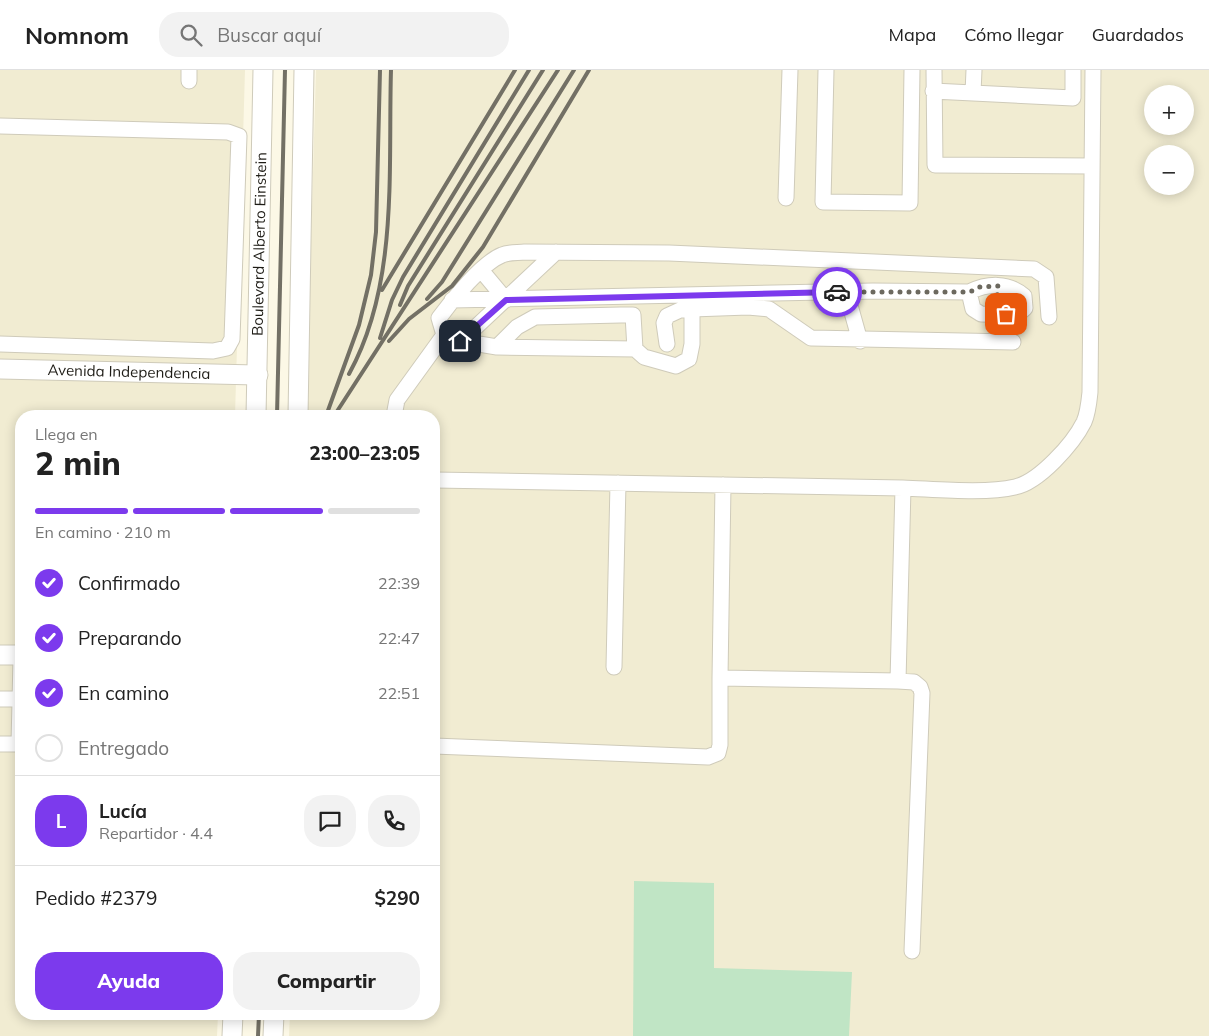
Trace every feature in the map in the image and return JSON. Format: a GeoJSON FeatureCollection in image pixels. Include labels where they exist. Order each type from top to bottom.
{"type":"FeatureCollection","features":[{"type":"Feature","properties":{"kind":"main road","name":"Boulevard Alberto Einstein"},"geometry":{"type":"LineString","coordinates":[[256,410],[264,70]]}},
{"type":"Feature","properties":{"kind":"main road"},"geometry":{"type":"LineString","coordinates":[[298,410],[304,70]]}},
{"type":"Feature","properties":{"kind":"main road","name":"Avenida Independencia"},"geometry":{"type":"LineString","coordinates":[[0,369],[258,375]]}},
{"type":"Feature","properties":{"kind":"main road"},"geometry":{"type":"LineString","coordinates":[[0,655],[15,655]]}},
{"type":"Feature","properties":{"kind":"main road"},"geometry":{"type":"LineString","coordinates":[[232,1036],[233,1020]]}},
{"type":"Feature","properties":{"kind":"main road"},"geometry":{"type":"LineString","coordinates":[[273,1036],[274,1020]]}},
{"type":"Feature","properties":{"kind":"lane"},"geometry":{"type":"LineString","coordinates":[[786,198],[790,70]]}},
{"type":"Feature","properties":{"kind":"lane"},"geometry":{"type":"LineString","coordinates":[[826,70],[823,202],[879,204],[910,203],[912,70]]}},
{"type":"Feature","properties":{"kind":"lane"},"geometry":{"type":"LineString","coordinates":[[934,70],[935,166],[1092,166]]}},
{"type":"Feature","properties":{"kind":"lane"},"geometry":{"type":"LineString","coordinates":[[973,93],[974,70]]}},
{"type":"Feature","properties":{"kind":"lane"},"geometry":{"type":"LineString","coordinates":[[933,91],[1073,98],[1073,70]]}},
{"type":"Feature","properties":{"kind":"lane"},"geometry":{"type":"LineString","coordinates":[[440,480],[996,489],[1025,484],[1052,462],[1083,423],[1090,392],[1093,70]]}},
{"type":"Feature","properties":{"kind":"lane"},"geometry":{"type":"LineString","coordinates":[[0,126],[220,132],[236,133],[239,136],[232,339],[227,348],[213,351],[0,344]]}},
{"type":"Feature","properties":{"kind":"lane"},"geometry":{"type":"LineString","coordinates":[[460,341],[556,252]]}},
{"type":"Feature","properties":{"kind":"lane"},"geometry":{"type":"LineString","coordinates":[[444,335],[439,318],[452,300],[481,270],[502,255],[556,252],[668,253],[996,269],[1034,269],[1046,277],[1049,316]]}},
{"type":"Feature","properties":{"kind":"lane"},"geometry":{"type":"LineString","coordinates":[[996,269],[998,286],[996,313]]}},
{"type":"Feature","properties":{"kind":"lane"},"geometry":{"type":"LineString","coordinates":[[481,270],[506,300]]}},
{"type":"Feature","properties":{"kind":"lane"},"geometry":{"type":"LineString","coordinates":[[452,300],[846,291],[970,292],[980,287],[998,286],[1014,287],[1024,296],[1025,308],[1017,315],[981,314],[973,309],[970,292]]}},
{"type":"Feature","properties":{"kind":"lane"},"geometry":{"type":"LineString","coordinates":[[846,291],[860,341]]}},
{"type":"Feature","properties":{"kind":"lane"},"geometry":{"type":"LineString","coordinates":[[634,297],[635,349]]}},
{"type":"Feature","properties":{"kind":"lane"},"geometry":{"type":"LineString","coordinates":[[667,344],[664,323],[667,316],[680,310],[748,307],[769,309],[811,338],[860,341],[1013,342]]}},
{"type":"Feature","properties":{"kind":"lane"},"geometry":{"type":"LineString","coordinates":[[444,335],[460,341],[497,347],[635,349],[644,357],[676,366],[689,359],[692,344],[692,309]]}},
{"type":"Feature","properties":{"kind":"lane"},"geometry":{"type":"LineString","coordinates":[[497,347],[517,327],[535,317],[633,315]]}},
{"type":"Feature","properties":{"kind":"lane"},"geometry":{"type":"LineString","coordinates":[[395,410],[397,400],[444,335]]}},
{"type":"Feature","properties":{"kind":"lane"},"geometry":{"type":"LineString","coordinates":[[667,362],[665,351],[667,344],[672,338],[678,338],[692,344]]}},
{"type":"Feature","properties":{"kind":"lane"},"geometry":{"type":"LineString","coordinates":[[614,667],[618,483]]}},
{"type":"Feature","properties":{"kind":"lane"},"geometry":{"type":"LineString","coordinates":[[440,746],[708,757],[718,753],[720,745],[724,485]]}},
{"type":"Feature","properties":{"kind":"lane"},"geometry":{"type":"LineString","coordinates":[[898,681],[903,488]]}},
{"type":"Feature","properties":{"kind":"lane"},"geometry":{"type":"LineString","coordinates":[[720,678],[898,681],[914,682],[920,687],[922,692],[912,951]]}},
{"type":"Feature","properties":{"kind":"lane"},"geometry":{"type":"LineString","coordinates":[[0,699],[15,699]]}},
{"type":"Feature","properties":{"kind":"lane"},"geometry":{"type":"LineString","coordinates":[[0,744],[15,744]]}},
{"type":"Feature","properties":{"kind":"lane"},"geometry":{"type":"LineString","coordinates":[[281,1036],[282,1020]]}},
{"type":"Feature","properties":{"kind":"shaded area"},"geometry":{"type":"Polygon","coordinates":[[[0,70],[245,70],[235,410],[15,410],[15,1020],[218,1020],[217,1036],[0,1036],[0,70]]]}},
{"type":"Feature","properties":{"kind":"shaded area"},"geometry":{"type":"Polygon","coordinates":[[[316,70],[1209,70],[1209,1036],[289,1036],[290,1020],[440,1020],[440,410],[306,410],[316,70]]]}},
{"type":"Feature","properties":{"kind":"green space"},"geometry":{"type":"Polygon","coordinates":[[[634,881],[714,883],[714,968],[852,972],[849,1036],[633,1036],[634,881]]]}},
{"type":"Feature","properties":{"kind":"railway"},"geometry":{"type":"LineString","coordinates":[[277,410],[285,70]]}},
{"type":"Feature","properties":{"kind":"railway"},"geometry":{"type":"LineString","coordinates":[[328,410],[359,325],[371,275],[376,232],[380,70]]}},
{"type":"Feature","properties":{"kind":"railway"},"geometry":{"type":"LineString","coordinates":[[349,374],[365,339],[376,302],[383,264],[390,186],[391,70]]}},
{"type":"Feature","properties":{"kind":"railway"},"geometry":{"type":"LineString","coordinates":[[382,290],[515,70]]}},
{"type":"Feature","properties":{"kind":"railway"},"geometry":{"type":"LineString","coordinates":[[380,338],[392,300],[403,277],[529,70]]}},
{"type":"Feature","properties":{"kind":"railway"},"geometry":{"type":"LineString","coordinates":[[400,305],[408,286],[543,70]]}},
{"type":"Feature","properties":{"kind":"railway"},"geometry":{"type":"LineString","coordinates":[[338,410],[558,70]]}},
{"type":"Feature","properties":{"kind":"railway"},"geometry":{"type":"LineString","coordinates":[[427,299],[442,282],[574,70]]}},
{"type":"Feature","properties":{"kind":"railway"},"geometry":{"type":"LineString","coordinates":[[389,341],[409,319],[452,286],[483,247],[589,70]]}},
{"type":"Feature","properties":{"kind":"railway"},"geometry":{"type":"LineString","coordinates":[[258,1036],[259,1020]]}},
{"type":"Feature","properties":{"kind":"way so far"},"geometry":{"type":"LineString","coordinates":[[837,292],[970,292],[980,287],[998,286],[996,313],[1006,314]]}},
{"type":"Feature","properties":{"kind":"route"},"geometry":{"type":"LineString","coordinates":[[460,341],[506,300],[837,292]]}}]}
